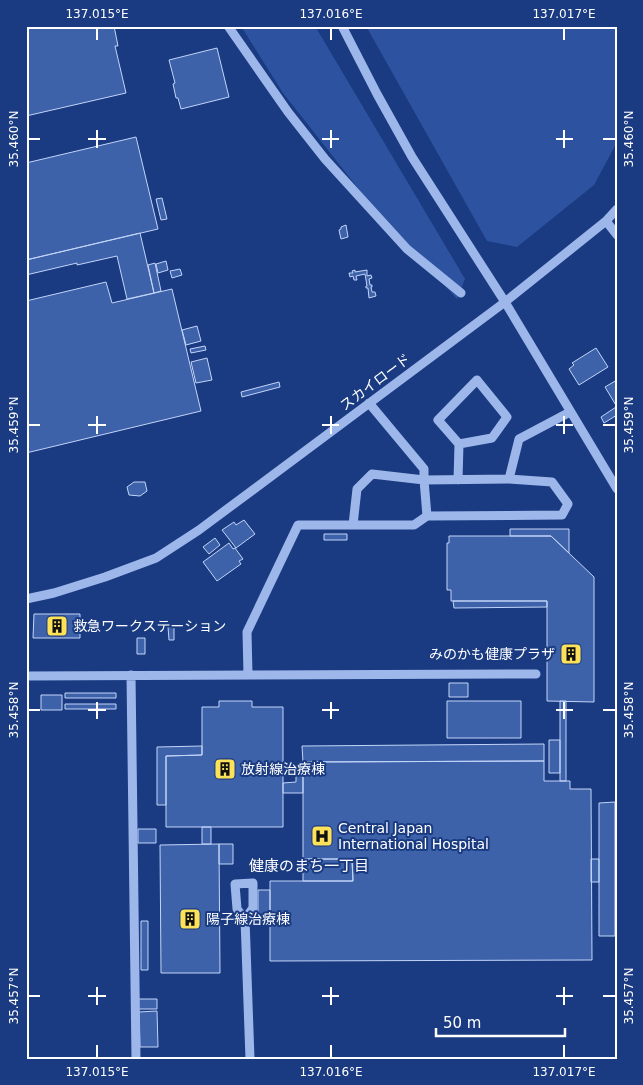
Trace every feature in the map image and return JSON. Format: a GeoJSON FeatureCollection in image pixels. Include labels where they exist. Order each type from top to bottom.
{"type":"FeatureCollection","features":[{"type":"Feature","properties":{"kind":"street"},"geometry":{"type":"LineString","coordinates":[[228,26],[288,112],[325,159],[407,249],[461,293]]}},
{"type":"Feature","properties":{"kind":"street"},"geometry":{"type":"LineString","coordinates":[[342,26],[412,157],[505,302],[617,489]]}},
{"type":"Feature","properties":{"kind":"street","name":"スカイロード"},"geometry":{"type":"LineString","coordinates":[[26,599],[54,593],[105,577],[156,558],[199,530],[505,302],[606,221],[617,209]]}},
{"type":"Feature","properties":{"kind":"street"},"geometry":{"type":"LineString","coordinates":[[606,221],[617,235]]}},
{"type":"Feature","properties":{"kind":"street"},"geometry":{"type":"LineString","coordinates":[[458,480],[460,444],[438,420],[476,380],[507,417],[492,438],[460,444]]}},
{"type":"Feature","properties":{"kind":"street"},"geometry":{"type":"LineString","coordinates":[[369,403],[424,469],[428,516]]}},
{"type":"Feature","properties":{"kind":"street"},"geometry":{"type":"LineString","coordinates":[[509,479],[519,439],[570,412]]}},
{"type":"Feature","properties":{"kind":"street"},"geometry":{"type":"LineString","coordinates":[[248,675],[247,632],[298,525],[353,525],[414,525],[428,516],[562,515],[568,504],[552,482],[509,479],[424,480],[372,474],[357,489],[353,525]]}},
{"type":"Feature","properties":{"kind":"street"},"geometry":{"type":"LineString","coordinates":[[26,676],[536,674]]}},
{"type":"Feature","properties":{"kind":"street"},"geometry":{"type":"LineString","coordinates":[[131,675],[136,1059]]}},
{"type":"Feature","properties":{"kind":"street"},"geometry":{"type":"LineString","coordinates":[[245,918],[250,1059]]}},
{"type":"Feature","properties":{"kind":"shaded area"},"geometry":{"type":"Polygon","coordinates":[[[241,26],[315,26],[465,279],[457,299],[372,206],[283,93],[241,26]]]}},
{"type":"Feature","properties":{"kind":"shaded area"},"geometry":{"type":"Polygon","coordinates":[[[366,26],[617,26],[617,142],[594,185],[517,247],[487,241],[366,26]]]}},
{"type":"Feature","properties":{"kind":"building"},"geometry":{"type":"Polygon","coordinates":[[[26,26],[114,26],[118,46],[115,46],[126,93],[26,116],[26,26]]]}},
{"type":"Feature","properties":{"kind":"building"},"geometry":{"type":"Polygon","coordinates":[[[217,48],[229,97],[181,109],[178,98],[176,98],[173,84],[175,83],[169,60],[217,48]]]}},
{"type":"Feature","properties":{"kind":"building"},"geometry":{"type":"Polygon","coordinates":[[[136,137],[158,229],[26,260],[26,163],[136,137]]]}},
{"type":"Feature","properties":{"kind":"building"},"geometry":{"type":"Polygon","coordinates":[[[162,198],[167,219],[161,220],[156,199],[162,198]]]}},
{"type":"Feature","properties":{"kind":"building"},"geometry":{"type":"Polygon","coordinates":[[[346,225],[348,237],[341,239],[339,230],[346,225]]]}},
{"type":"Feature","properties":{"kind":"building"},"geometry":{"type":"Polygon","coordinates":[[[140,233],[154,293],[127,299],[117,256],[26,275],[26,260],[140,233]]]}},
{"type":"Feature","properties":{"kind":"building"},"geometry":{"type":"Polygon","coordinates":[[[166,261],[168,270],[158,273],[156,264],[166,261]]]}},
{"type":"Feature","properties":{"kind":"building"},"geometry":{"type":"Polygon","coordinates":[[[155,263],[161,291],[154,293],[148,265],[155,263]]]}},
{"type":"Feature","properties":{"kind":"building"},"geometry":{"type":"Polygon","coordinates":[[[180,269],[182,275],[172,278],[170,271],[180,269]]]}},
{"type":"Feature","properties":{"kind":"building"},"geometry":{"type":"Polygon","coordinates":[[[355,270],[355,272],[367,270],[367,276],[371,275],[372,278],[369,279],[370,285],[372,285],[372,292],[375,292],[376,296],[369,298],[365,274],[356,276],[357,280],[354,280],[353,276],[350,277],[349,273],[353,273],[352,271],[355,270]]]}},
{"type":"Feature","properties":{"kind":"building"},"geometry":{"type":"Polygon","coordinates":[[[106,282],[112,303],[172,289],[201,411],[26,453],[26,301],[106,282]]]}},
{"type":"Feature","properties":{"kind":"building"},"geometry":{"type":"Polygon","coordinates":[[[197,326],[201,341],[186,345],[182,330],[197,326]]]}},
{"type":"Feature","properties":{"kind":"building"},"geometry":{"type":"Polygon","coordinates":[[[205,346],[206,350],[191,353],[190,349],[205,346]]]}},
{"type":"Feature","properties":{"kind":"building"},"geometry":{"type":"Polygon","coordinates":[[[596,348],[608,367],[579,385],[569,369],[574,365],[572,363],[596,348]]]}},
{"type":"Feature","properties":{"kind":"building"},"geometry":{"type":"Polygon","coordinates":[[[207,358],[212,380],[196,383],[191,362],[207,358]]]}},
{"type":"Feature","properties":{"kind":"building"},"geometry":{"type":"Polygon","coordinates":[[[617,380],[617,407],[605,387],[617,380]]]}},
{"type":"Feature","properties":{"kind":"building"},"geometry":{"type":"Polygon","coordinates":[[[279,382],[280,387],[242,397],[241,392],[279,382]]]}},
{"type":"Feature","properties":{"kind":"building"},"geometry":{"type":"Polygon","coordinates":[[[616,407],[617,415],[604,423],[601,417],[616,407]]]}},
{"type":"Feature","properties":{"kind":"building"},"geometry":{"type":"Polygon","coordinates":[[[134,482],[145,482],[147,491],[140,496],[129,495],[127,487],[134,482]]]}},
{"type":"Feature","properties":{"kind":"building"},"geometry":{"type":"Polygon","coordinates":[[[244,520],[255,534],[236,548],[222,530],[234,522],[236,525],[244,520]]]}},
{"type":"Feature","properties":{"kind":"building"},"geometry":{"type":"Polygon","coordinates":[[[510,529],[569,529],[569,553],[551,536],[510,536],[510,529]]]}},
{"type":"Feature","properties":{"kind":"building"},"geometry":{"type":"Polygon","coordinates":[[[324,534],[347,534],[347,540],[324,540],[324,534]]]}},
{"type":"Feature","properties":{"kind":"building","name":"みのかも健康プラザ"},"geometry":{"type":"Polygon","coordinates":[[[449,536],[551,536],[594,577],[594,702],[547,701],[547,601],[451,601],[451,590],[447,590],[447,543],[449,543],[449,536]]]}},
{"type":"Feature","properties":{"kind":"building"},"geometry":{"type":"Polygon","coordinates":[[[215,538],[220,545],[209,554],[203,547],[215,538]]]}},
{"type":"Feature","properties":{"kind":"building"},"geometry":{"type":"Polygon","coordinates":[[[229,543],[243,559],[239,561],[241,564],[217,581],[203,562],[229,543]]]}},
{"type":"Feature","properties":{"kind":"building"},"geometry":{"type":"Polygon","coordinates":[[[453,601],[547,601],[547,607],[454,608],[453,601]]]}},
{"type":"Feature","properties":{"kind":"building","name":"救急ワークステーション"},"geometry":{"type":"Polygon","coordinates":[[[34,614],[80,614],[80,638],[33,638],[34,614]]]}},
{"type":"Feature","properties":{"kind":"building"},"geometry":{"type":"Polygon","coordinates":[[[174,626],[174,640],[169,640],[168,627],[174,626]]]}},
{"type":"Feature","properties":{"kind":"building"},"geometry":{"type":"Polygon","coordinates":[[[137,638],[145,638],[145,654],[137,654],[137,638]]]}},
{"type":"Feature","properties":{"kind":"building"},"geometry":{"type":"Polygon","coordinates":[[[449,683],[468,683],[468,697],[449,697],[449,683]]]}},
{"type":"Feature","properties":{"kind":"building"},"geometry":{"type":"Polygon","coordinates":[[[65,693],[116,693],[116,698],[65,698],[65,693]]]}},
{"type":"Feature","properties":{"kind":"building"},"geometry":{"type":"Polygon","coordinates":[[[41,695],[62,695],[62,710],[41,710],[41,695]]]}},
{"type":"Feature","properties":{"kind":"building","name":"放射線治療棟"},"geometry":{"type":"Polygon","coordinates":[[[219,701],[252,701],[252,707],[283,707],[283,827],[166,827],[166,756],[202,755],[202,707],[219,707],[219,701]]]}},
{"type":"Feature","properties":{"kind":"building"},"geometry":{"type":"Polygon","coordinates":[[[447,701],[521,701],[521,738],[447,738],[447,701]]]}},
{"type":"Feature","properties":{"kind":"building"},"geometry":{"type":"Polygon","coordinates":[[[560,701],[566,701],[566,781],[560,781],[560,701]]]}},
{"type":"Feature","properties":{"kind":"building"},"geometry":{"type":"Polygon","coordinates":[[[65,704],[116,704],[116,709],[65,709],[65,704]]]}},
{"type":"Feature","properties":{"kind":"building"},"geometry":{"type":"Polygon","coordinates":[[[549,740],[560,740],[560,773],[549,773],[549,740]]]}},
{"type":"Feature","properties":{"kind":"building"},"geometry":{"type":"Polygon","coordinates":[[[544,744],[544,761],[303,762],[302,746],[544,744]]]}},
{"type":"Feature","properties":{"kind":"building"},"geometry":{"type":"Polygon","coordinates":[[[202,746],[202,755],[166,756],[166,805],[157,805],[157,747],[202,746]]]}},
{"type":"Feature","properties":{"kind":"building"},"geometry":{"type":"Polygon","coordinates":[[[544,761],[544,781],[570,781],[570,789],[591,789],[592,960],[270,961],[270,881],[353,881],[352,859],[303,859],[303,762],[544,761]]]}},
{"type":"Feature","properties":{"kind":"building"},"geometry":{"type":"Polygon","coordinates":[[[296,765],[303,765],[303,793],[283,793],[283,783],[296,782],[296,765]]]}},
{"type":"Feature","properties":{"kind":"building"},"geometry":{"type":"Polygon","coordinates":[[[615,802],[615,936],[599,936],[599,803],[615,802]]]}},
{"type":"Feature","properties":{"kind":"building"},"geometry":{"type":"Polygon","coordinates":[[[202,827],[211,827],[211,844],[202,844],[202,827]]]}},
{"type":"Feature","properties":{"kind":"building"},"geometry":{"type":"Polygon","coordinates":[[[138,829],[156,829],[156,843],[138,843],[138,829]]]}},
{"type":"Feature","properties":{"kind":"building"},"geometry":{"type":"Polygon","coordinates":[[[219,844],[233,844],[233,864],[219,864],[219,844]]]}},
{"type":"Feature","properties":{"kind":"building","name":"陽子線治療棟"},"geometry":{"type":"Polygon","coordinates":[[[219,844],[220,973],[161,973],[160,845],[219,844]]]}},
{"type":"Feature","properties":{"kind":"building"},"geometry":{"type":"Polygon","coordinates":[[[303,859],[352,859],[353,881],[303,881],[303,859]]]}},
{"type":"Feature","properties":{"kind":"building"},"geometry":{"type":"Polygon","coordinates":[[[591,859],[599,859],[599,882],[591,882],[591,859]]]}},
{"type":"Feature","properties":{"kind":"building"},"geometry":{"type":"Polygon","coordinates":[[[258,890],[270,890],[270,915],[258,915],[258,890]]]}},
{"type":"Feature","properties":{"kind":"building"},"geometry":{"type":"Polygon","coordinates":[[[141,921],[148,921],[148,970],[141,970],[141,921]]]}},
{"type":"Feature","properties":{"kind":"building"},"geometry":{"type":"Polygon","coordinates":[[[138,999],[157,999],[157,1009],[138,1009],[138,999]]]}},
{"type":"Feature","properties":{"kind":"building"},"geometry":{"type":"Polygon","coordinates":[[[157,1011],[158,1047],[140,1047],[139,1012],[157,1011]]]}},
{"type":"Feature","properties":{"kind":"place","name":"救急ワークステーション"},"geometry":{"type":"Point","coordinates":[57,626]}},
{"type":"Feature","properties":{"kind":"place","name":"みのかも健康プラザ"},"geometry":{"type":"Point","coordinates":[571,654]}},
{"type":"Feature","properties":{"kind":"place","name":"放射線治療棟"},"geometry":{"type":"Point","coordinates":[225,769]}},
{"type":"Feature","properties":{"kind":"place","name":"Central Japan International Hospital"},"geometry":{"type":"Point","coordinates":[322,836]}},
{"type":"Feature","properties":{"kind":"place","name":"陽子線治療棟"},"geometry":{"type":"Point","coordinates":[190,919]}},
{"type":"Feature","properties":{"kind":"district","name":"健康のまち一丁目"},"geometry":{"type":"Point","coordinates":[309,866]}}]}
